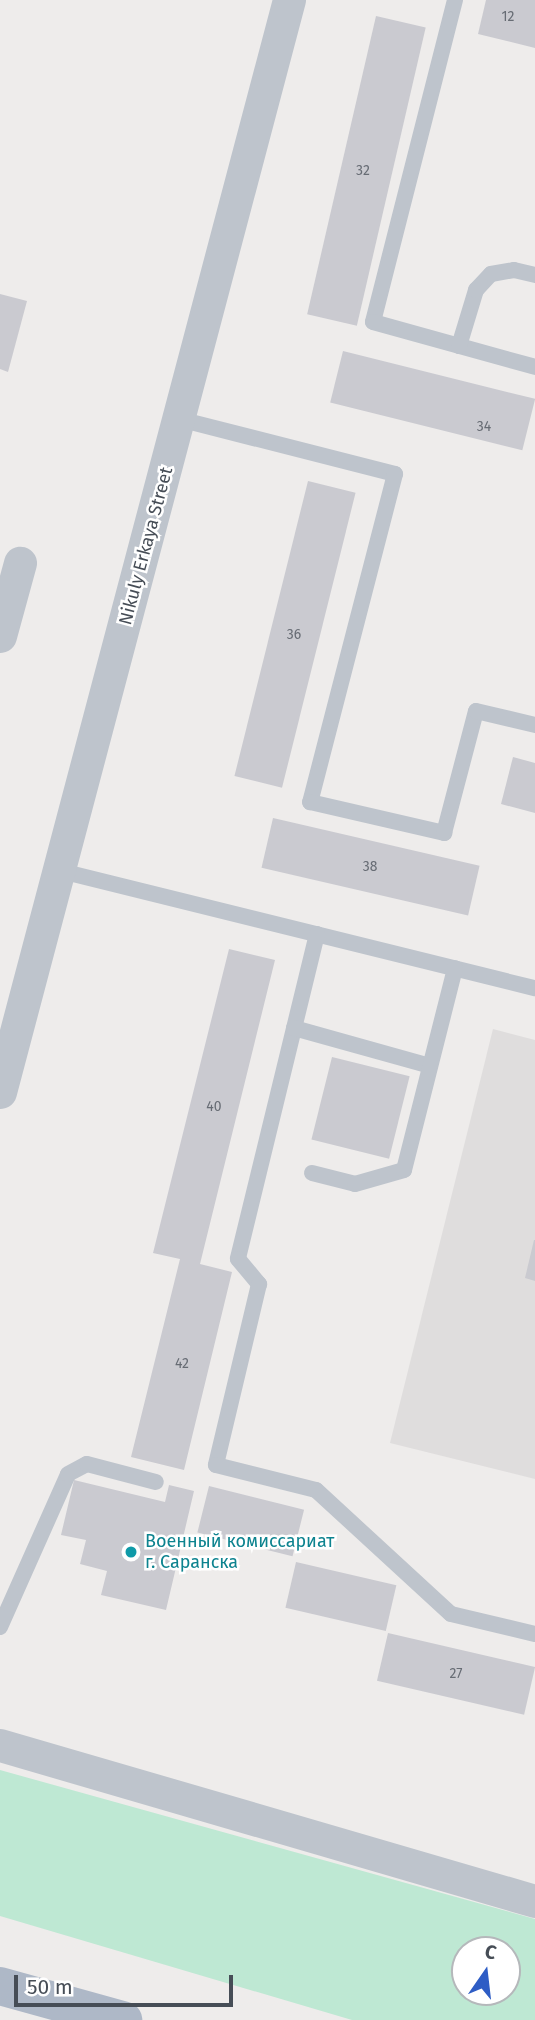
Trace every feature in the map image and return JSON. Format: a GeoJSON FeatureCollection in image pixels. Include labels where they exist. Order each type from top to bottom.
{"type":"FeatureCollection","features":[{"type":"Feature","properties":{"kind":"main road"},"geometry":{"type":"LineString","coordinates":[[0,1986],[123,2020]]}},
{"type":"Feature","properties":{"kind":"street","name":"Nikuly Erkaya Street"},"geometry":{"type":"LineString","coordinates":[[0,1092],[61,871],[289,0]]}},
{"type":"Feature","properties":{"kind":"street"},"geometry":{"type":"LineString","coordinates":[[0,636],[20,563]]}},
{"type":"Feature","properties":{"kind":"street"},"geometry":{"type":"LineString","coordinates":[[0,1745],[535,1901]]}},
{"type":"Feature","properties":{"kind":"lane"},"geometry":{"type":"LineString","coordinates":[[455,0],[373,322],[535,367]]}},
{"type":"Feature","properties":{"kind":"lane"},"geometry":{"type":"LineString","coordinates":[[459,346],[476,290],[491,274],[514,270],[535,275]]}},
{"type":"Feature","properties":{"kind":"lane"},"geometry":{"type":"LineString","coordinates":[[179,419],[395,474],[310,802],[444,834],[477,711],[535,726]]}},
{"type":"Feature","properties":{"kind":"lane"},"geometry":{"type":"LineString","coordinates":[[61,871],[535,988]]}},
{"type":"Feature","properties":{"kind":"lane"},"geometry":{"type":"LineString","coordinates":[[317,934],[238,1259],[259,1284],[216,1465],[316,1490],[451,1614],[535,1634]]}},
{"type":"Feature","properties":{"kind":"lane"},"geometry":{"type":"LineString","coordinates":[[312,1173],[355,1184],[404,1170],[455,968]]}},
{"type":"Feature","properties":{"kind":"lane"},"geometry":{"type":"LineString","coordinates":[[294,1028],[430,1066]]}},
{"type":"Feature","properties":{"kind":"lane"},"geometry":{"type":"LineString","coordinates":[[0,1627],[68,1474],[87,1464],[156,1482]]}},
{"type":"Feature","properties":{"kind":"shaded area"},"geometry":{"type":"Polygon","coordinates":[[[493,1029],[535,1040],[535,1479],[390,1443],[493,1029]]]}},
{"type":"Feature","properties":{"kind":"green space"},"geometry":{"type":"Polygon","coordinates":[[[0,1770],[535,1919],[535,2020],[352,2020],[0,1916],[0,1770]]]}},
{"type":"Feature","properties":{"kind":"building"},"geometry":{"type":"Polygon","coordinates":[[[486,0],[535,0],[535,48],[478,34],[486,0]]]}},
{"type":"Feature","properties":{"kind":"building"},"geometry":{"type":"Polygon","coordinates":[[[376,16],[426,27],[357,326],[307,314],[376,16]]]}},
{"type":"Feature","properties":{"kind":"building"},"geometry":{"type":"Polygon","coordinates":[[[0,294],[27,301],[8,372],[0,369],[0,294]]]}},
{"type":"Feature","properties":{"kind":"building"},"geometry":{"type":"Polygon","coordinates":[[[343,351],[535,399],[522,450],[330,402],[343,351]]]}},
{"type":"Feature","properties":{"kind":"building"},"geometry":{"type":"Polygon","coordinates":[[[308,481],[356,493],[282,788],[234,776],[308,481]]]}},
{"type":"Feature","properties":{"kind":"building"},"geometry":{"type":"Polygon","coordinates":[[[513,757],[535,763],[535,813],[501,804],[513,757]]]}},
{"type":"Feature","properties":{"kind":"building"},"geometry":{"type":"Polygon","coordinates":[[[273,818],[480,866],[468,915],[262,868],[273,818]]]}},
{"type":"Feature","properties":{"kind":"building"},"geometry":{"type":"Polygon","coordinates":[[[229,949],[275,960],[200,1264],[232,1272],[184,1470],[131,1457],[180,1259],[153,1253],[229,949]]]}},
{"type":"Feature","properties":{"kind":"building"},"geometry":{"type":"Polygon","coordinates":[[[332,1057],[410,1076],[389,1159],[311,1139],[332,1057]]]}},
{"type":"Feature","properties":{"kind":"building"},"geometry":{"type":"Polygon","coordinates":[[[535,1240],[535,1281],[525,1278],[535,1240]]]}},
{"type":"Feature","properties":{"kind":"building","name":"Военный комиссариат г. Саранска"},"geometry":{"type":"Polygon","coordinates":[[[74,1480],[165,1502],[169,1485],[194,1491],[166,1610],[101,1595],[107,1571],[80,1564],[86,1540],[61,1535],[74,1480]]]}},
{"type":"Feature","properties":{"kind":"building"},"geometry":{"type":"Polygon","coordinates":[[[209,1486],[304,1510],[292,1556],[197,1533],[209,1486]]]}},
{"type":"Feature","properties":{"kind":"building"},"geometry":{"type":"Polygon","coordinates":[[[296,1562],[396,1585],[386,1631],[285,1608],[296,1562]]]}},
{"type":"Feature","properties":{"kind":"building"},"geometry":{"type":"Polygon","coordinates":[[[388,1633],[535,1667],[524,1715],[377,1681],[388,1633]]]}},
{"type":"Feature","properties":{"kind":"place","name":"Военный комиссариат г. Саранска"},"geometry":{"type":"Point","coordinates":[131,1552]}}]}
